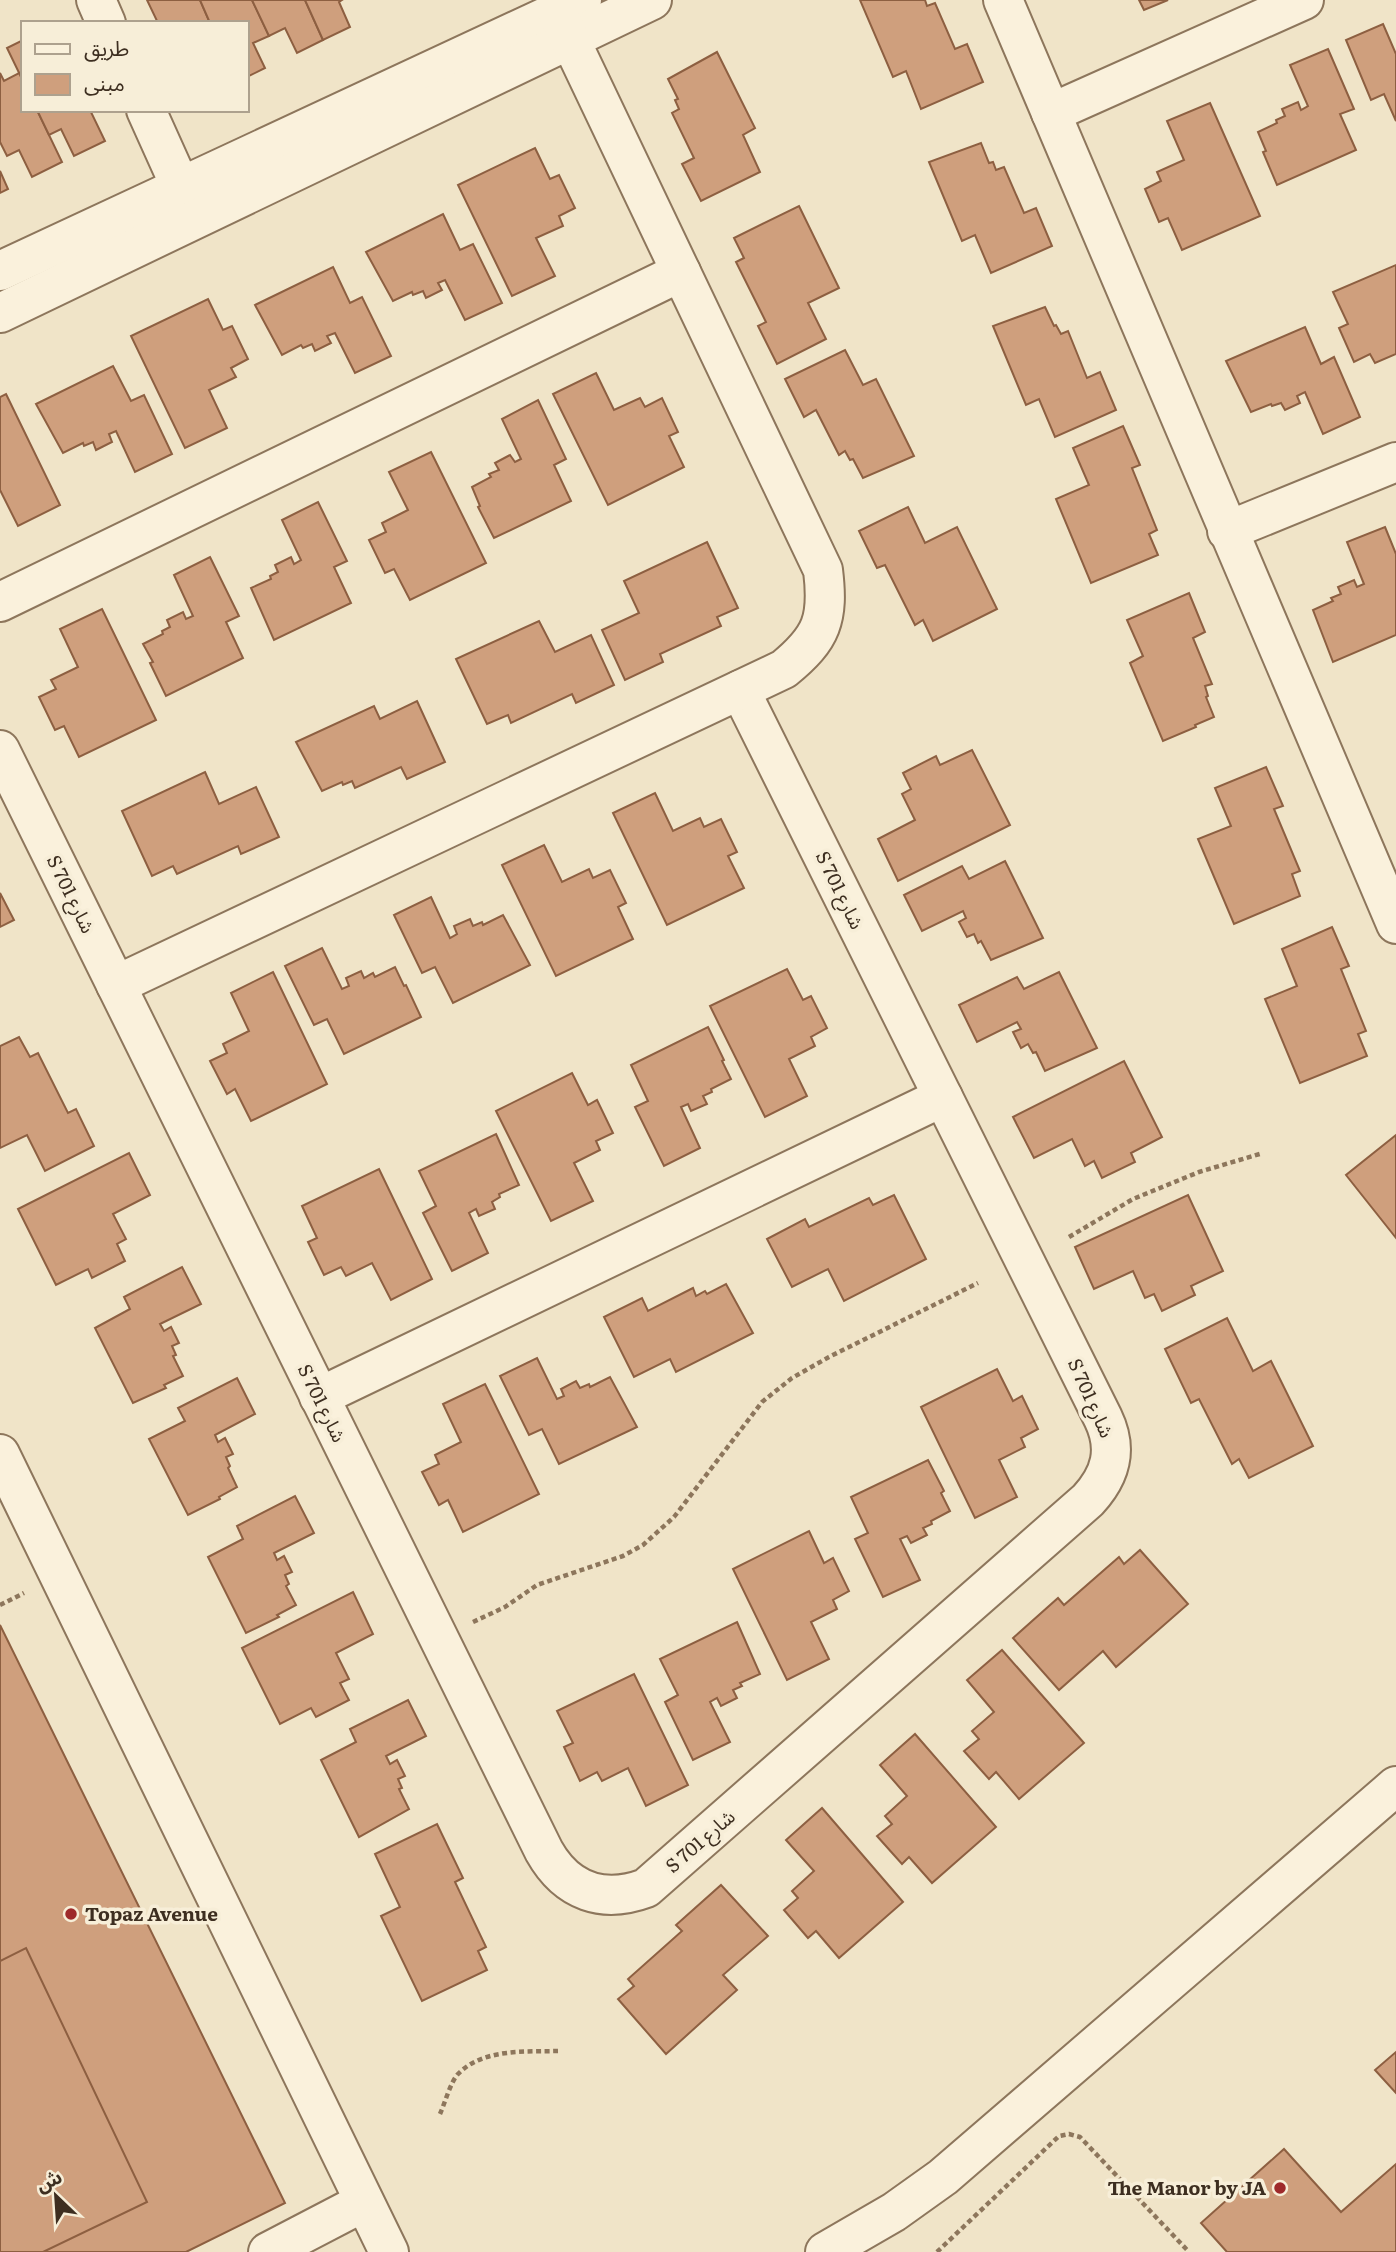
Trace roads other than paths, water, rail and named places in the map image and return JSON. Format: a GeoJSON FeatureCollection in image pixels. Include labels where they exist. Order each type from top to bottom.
{"type":"FeatureCollection","features":[{"type":"Feature","properties":{"kind":"street"},"geometry":{"type":"LineString","coordinates":[[96,0],[105,21]]}},
{"type":"Feature","properties":{"kind":"street"},"geometry":{"type":"LineString","coordinates":[[0,313],[188,203],[570,18],[652,0]]}},
{"type":"Feature","properties":{"kind":"street"},"geometry":{"type":"LineString","coordinates":[[1003,0],[1396,924]]}},
{"type":"Feature","properties":{"kind":"street"},"geometry":{"type":"LineString","coordinates":[[1051,113],[1304,0]]}},
{"type":"Feature","properties":{"kind":"street"},"geometry":{"type":"LineString","coordinates":[[116,985],[785,669],[806,651],[821,627],[827,599],[823,570],[681,272],[570,18]]}},
{"type":"Feature","properties":{"kind":"street"},"geometry":{"type":"LineString","coordinates":[[147,112],[188,203]]}},
{"type":"Feature","properties":{"kind":"street"},"geometry":{"type":"LineString","coordinates":[[0,271],[188,203]]}},
{"type":"Feature","properties":{"kind":"street"},"geometry":{"type":"LineString","coordinates":[[0,602],[681,272]]}},
{"type":"Feature","properties":{"kind":"street"},"geometry":{"type":"LineString","coordinates":[[1227,531],[1396,462]]}},
{"type":"Feature","properties":{"kind":"street","name":"S 701 شارع"},"geometry":{"type":"LineString","coordinates":[[0,750],[551,1863],[561,1875],[585,1890],[600,1895],[632,1893],[646,1888],[1088,1500],[1100,1487],[1112,1456],[1109,1430],[740,690]]}},
{"type":"Feature","properties":{"kind":"street"},"geometry":{"type":"LineString","coordinates":[[319,1397],[943,1097]]}},
{"type":"Feature","properties":{"kind":"street"},"geometry":{"type":"LineString","coordinates":[[0,1454],[389,2252]]}},
{"type":"Feature","properties":{"kind":"street"},"geometry":{"type":"LineString","coordinates":[[825,2252],[894,2211],[943,2177],[1396,1786]]}},
{"type":"Feature","properties":{"kind":"street"},"geometry":{"type":"LineString","coordinates":[[268,2252],[364,2202]]}},
{"type":"Feature","properties":{"kind":"place","name":"Topaz Avenue"},"geometry":{"type":"Point","coordinates":[71,1914]}},
{"type":"Feature","properties":{"kind":"place","name":"The Manor by JA"},"geometry":{"type":"Point","coordinates":[1280,2188]}}]}
